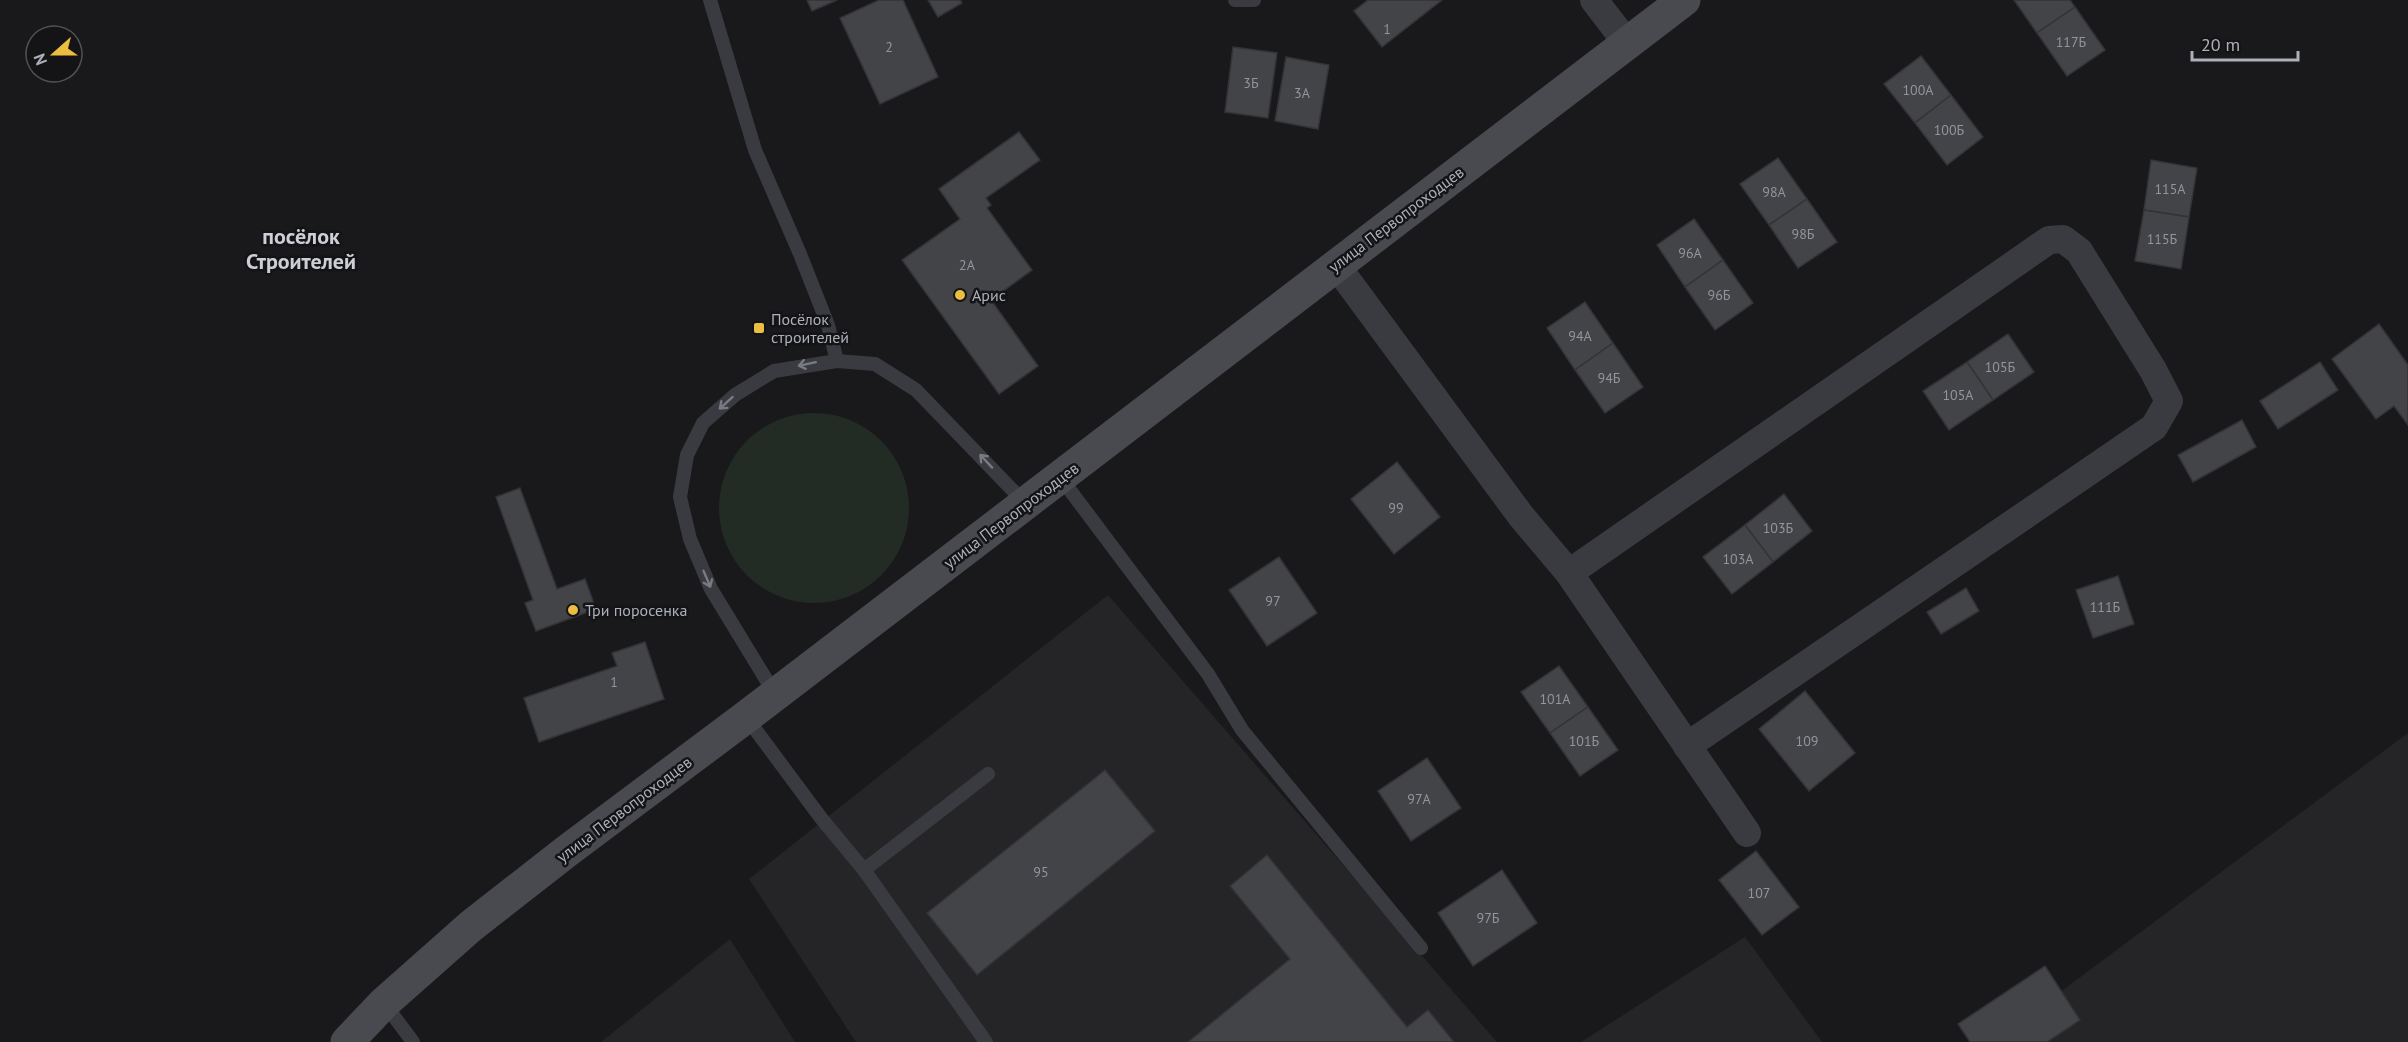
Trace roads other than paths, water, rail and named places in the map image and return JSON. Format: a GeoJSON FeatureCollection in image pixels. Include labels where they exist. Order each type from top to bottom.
{"type":"FeatureCollection","features":[{"type":"Feature","properties":{"kind":"street"},"geometry":{"type":"LineString","coordinates":[[1594,0],[1627,43]]}},
{"type":"Feature","properties":{"kind":"street","name":"улица Первопроходцев"},"geometry":{"type":"LineString","coordinates":[[347,1042],[384,1003],[471,926],[1684,0]]}},
{"type":"Feature","properties":{"kind":"street"},"geometry":{"type":"LineString","coordinates":[[1569,573],[2049,240],[2063,239],[2079,251],[2169,401],[2154,427],[1687,746]]}},
{"type":"Feature","properties":{"kind":"street"},"geometry":{"type":"LineString","coordinates":[[1336,265],[1521,516],[1569,573],[1747,833]]}},
{"type":"Feature","properties":{"kind":"lane"},"geometry":{"type":"LineString","coordinates":[[710,0],[755,150],[828,325],[837,361]]}},
{"type":"Feature","properties":{"kind":"lane"},"geometry":{"type":"LineString","coordinates":[[1235,0],[1254,0]]}},
{"type":"Feature","properties":{"kind":"lane"},"geometry":{"type":"LineString","coordinates":[[775,694],[711,590],[690,539],[680,497],[687,455],[703,423],[735,395],[774,371],[819,362],[874,364],[916,390],[1026,504]]}},
{"type":"Feature","properties":{"kind":"lane"},"geometry":{"type":"LineString","coordinates":[[1060,477],[1208,674],[1242,730],[1421,948]]}},
{"type":"Feature","properties":{"kind":"lane"},"geometry":{"type":"LineString","coordinates":[[746,717],[821,818],[864,870],[986,1042]]}},
{"type":"Feature","properties":{"kind":"lane"},"geometry":{"type":"LineString","coordinates":[[864,870],[988,774]]}},
{"type":"Feature","properties":{"kind":"lane"},"geometry":{"type":"LineString","coordinates":[[384,1003],[413,1042]]}},
{"type":"Feature","properties":{"kind":"place","name":"Арис"},"geometry":{"type":"Point","coordinates":[960,295]}},
{"type":"Feature","properties":{"kind":"place","name":"Посёлок строителей"},"geometry":{"type":"Point","coordinates":[759,328]}},
{"type":"Feature","properties":{"kind":"place","name":"Три поросенка"},"geometry":{"type":"Point","coordinates":[573,610]}},
{"type":"Feature","properties":{"kind":"district","name":"посёлок Строителей"},"geometry":{"type":"Point","coordinates":[301,248]}}]}
